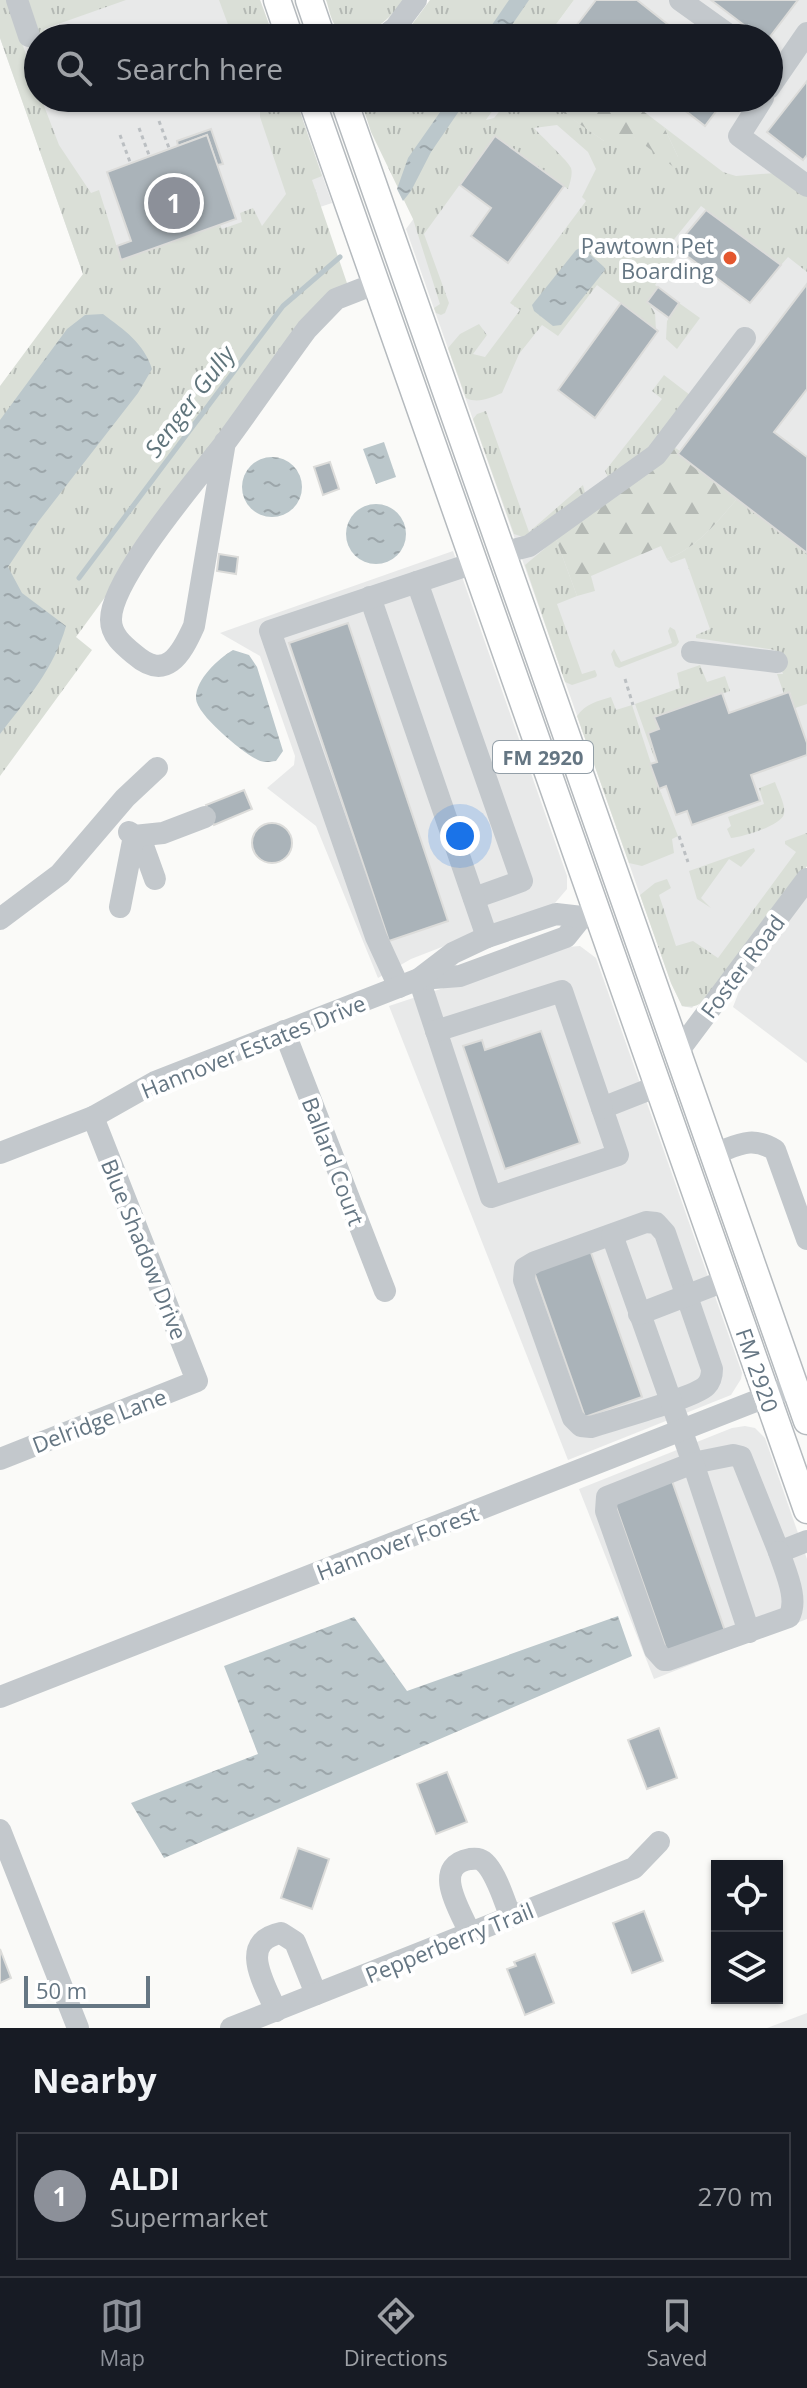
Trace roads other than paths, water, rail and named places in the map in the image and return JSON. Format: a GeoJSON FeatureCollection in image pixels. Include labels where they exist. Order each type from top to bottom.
{"type":"FeatureCollection","features":[{"type":"Feature","properties":{"kind":"main road"},"geometry":{"type":"LineString","coordinates":[[277,0],[285,24]]}},
{"type":"Feature","properties":{"kind":"main road"},"geometry":{"type":"LineString","coordinates":[[309,0],[317,24]]}},
{"type":"Feature","properties":{"kind":"main road","name":"FM 2920"},"geometry":{"type":"LineString","coordinates":[[316,112],[474,563],[589,913],[658,1086],[807,1510]]}},
{"type":"Feature","properties":{"kind":"main road","name":"FM 2920"},"geometry":{"type":"LineString","coordinates":[[347,112],[807,1421]]}},
{"type":"Feature","properties":{"kind":"street"},"geometry":{"type":"LineString","coordinates":[[17,0],[25,24]]}},
{"type":"Feature","properties":{"kind":"street"},"geometry":{"type":"LineString","coordinates":[[398,24],[416,0]]}},
{"type":"Feature","properties":{"kind":"street"},"geometry":{"type":"LineString","coordinates":[[680,0],[713,24]]}},
{"type":"Feature","properties":{"kind":"street"},"geometry":{"type":"LineString","coordinates":[[783,62],[807,33]]}},
{"type":"Feature","properties":{"kind":"street"},"geometry":{"type":"LineString","coordinates":[[754,112],[739,136],[807,186]]}},
{"type":"Feature","properties":{"kind":"street"},"geometry":{"type":"LineString","coordinates":[[225,442],[194,626],[184,649],[172,662],[158,666],[145,664],[123,645],[112,630],[113,605],[146,546],[307,329],[336,299],[377,283]]}},
{"type":"Feature","properties":{"kind":"street"},"geometry":{"type":"LineString","coordinates":[[502,553],[529,546],[656,455],[745,338]]}},
{"type":"Feature","properties":{"kind":"street"},"geometry":{"type":"LineString","coordinates":[[436,1031],[562,991],[618,1155],[491,1197],[436,1031],[409,983],[376,937],[270,631],[474,563]]}},
{"type":"Feature","properties":{"kind":"street"},"geometry":{"type":"LineString","coordinates":[[417,582],[522,881],[474,898]]}},
{"type":"Feature","properties":{"kind":"street"},"geometry":{"type":"LineString","coordinates":[[370,597],[487,937]]}},
{"type":"Feature","properties":{"kind":"street"},"geometry":{"type":"LineString","coordinates":[[692,652],[777,662]]}},
{"type":"Feature","properties":{"kind":"street"},"geometry":{"type":"LineString","coordinates":[[0,919],[60,874],[157,768]]}},
{"type":"Feature","properties":{"kind":"street"},"geometry":{"type":"LineString","coordinates":[[111,816],[142,843],[155,879]]}},
{"type":"Feature","properties":{"kind":"street"},"geometry":{"type":"LineString","coordinates":[[134,836],[163,833],[205,817]]}},
{"type":"Feature","properties":{"kind":"street"},"geometry":{"type":"LineString","coordinates":[[120,907],[134,836]]}},
{"type":"Feature","properties":{"kind":"street","name":"Foster Road"},"geometry":{"type":"LineString","coordinates":[[677,1053],[803,892]]}},
{"type":"Feature","properties":{"kind":"street","name":"Hannover Estates Drive"},"geometry":{"type":"LineString","coordinates":[[409,983],[453,953],[487,937],[556,914],[589,913]]}},
{"type":"Feature","properties":{"kind":"street","name":"Hannover Estates Drive"},"geometry":{"type":"LineString","coordinates":[[0,1153],[93,1117],[155,1082],[409,983],[460,976],[566,937],[589,913]]}},
{"type":"Feature","properties":{"kind":"street","name":"Ballard Court"},"geometry":{"type":"LineString","coordinates":[[284,1031],[385,1291]]}},
{"type":"Feature","properties":{"kind":"street"},"geometry":{"type":"LineString","coordinates":[[602,1108],[658,1086]]}},
{"type":"Feature","properties":{"kind":"street","name":"Blue Shadow Drive"},"geometry":{"type":"LineString","coordinates":[[93,1117],[197,1381]]}},
{"type":"Feature","properties":{"kind":"street"},"geometry":{"type":"LineString","coordinates":[[713,1154],[748,1142],[762,1142],[775,1150],[807,1239]]}},
{"type":"Feature","properties":{"kind":"street"},"geometry":{"type":"LineString","coordinates":[[646,1222],[656,1223],[665,1233],[712,1369],[712,1377],[705,1388],[591,1427],[581,1426],[573,1418],[524,1280],[525,1268],[612,1235],[646,1222]]}},
{"type":"Feature","properties":{"kind":"street"},"geometry":{"type":"LineString","coordinates":[[612,1235],[749,1632]]}},
{"type":"Feature","properties":{"kind":"street"},"geometry":{"type":"LineString","coordinates":[[639,1314],[727,1280]]}},
{"type":"Feature","properties":{"kind":"street","name":"Delridge Lane"},"geometry":{"type":"LineString","coordinates":[[0,1459],[197,1381]]}},
{"type":"Feature","properties":{"kind":"street","name":"Hannover Forest"},"geometry":{"type":"LineString","coordinates":[[0,1697],[794,1386]]}},
{"type":"Feature","properties":{"kind":"street"},"geometry":{"type":"LineString","coordinates":[[733,1455],[741,1457],[779,1552],[793,1600],[789,1617],[668,1660],[659,1657],[606,1511],[607,1497],[693,1463],[733,1455]]}},
{"type":"Feature","properties":{"kind":"street"},"geometry":{"type":"LineString","coordinates":[[779,1552],[807,1541]]}},
{"type":"Feature","properties":{"kind":"street"},"geometry":{"type":"LineString","coordinates":[[0,1830],[78,2028]]}},
{"type":"Feature","properties":{"kind":"street","name":"Pepperberry Trail"},"geometry":{"type":"LineString","coordinates":[[231,2028],[634,1868],[659,1842]]}},
{"type":"Feature","properties":{"kind":"street"},"geometry":{"type":"LineString","coordinates":[[470,1933],[450,1886],[449,1876],[455,1866],[465,1860],[484,1861],[490,1868],[511,1917]]}},
{"type":"Feature","properties":{"kind":"street"},"geometry":{"type":"LineString","coordinates":[[276,2011],[257,1964],[256,1953],[260,1943],[270,1936],[281,1933],[295,1942],[316,1994]]}},
{"type":"Feature","properties":{"kind":"water"},"geometry":{"type":"Polygon","coordinates":[[[509,0],[529,0],[513,24],[493,24],[509,0]]]}},
{"type":"Feature","properties":{"kind":"water"},"geometry":{"type":"Polygon","coordinates":[[[440,112],[458,112],[403,201],[397,189],[408,158],[440,112]]]}},
{"type":"Feature","properties":{"kind":"water"},"geometry":{"type":"Polygon","coordinates":[[[582,247],[605,270],[561,325],[553,326],[534,311],[532,305],[576,250],[582,247]]]}},
{"type":"Feature","properties":{"kind":"water"},"geometry":{"type":"Polygon","coordinates":[[[103,314],[139,344],[152,369],[138,393],[38,522],[8,567],[22,593],[66,626],[47,670],[0,734],[0,420],[67,329],[85,315],[103,314]]]}},
{"type":"Feature","properties":{"kind":"water"},"geometry":{"type":"Polygon","coordinates":[[[384,442],[396,477],[376,484],[363,449],[384,442]]]}},
{"type":"Feature","properties":{"kind":"water"},"geometry":{"type":"Polygon","coordinates":[[[272,457],[283,459],[293,466],[300,476],[300,498],[293,508],[283,515],[272,517],[261,515],[251,508],[244,498],[242,487],[244,476],[251,466],[261,459],[272,457]]]}},
{"type":"Feature","properties":{"kind":"water"},"geometry":{"type":"Polygon","coordinates":[[[376,504],[388,506],[397,513],[404,522],[404,546],[397,555],[388,562],[376,564],[364,562],[355,555],[348,546],[346,534],[348,522],[355,513],[364,506],[376,504]]]}},
{"type":"Feature","properties":{"kind":"water"},"geometry":{"type":"Polygon","coordinates":[[[233,650],[249,655],[257,667],[283,751],[276,761],[260,761],[242,750],[198,706],[197,692],[203,678],[214,664],[233,650]]]}},
{"type":"Feature","properties":{"kind":"water"},"geometry":{"type":"Polygon","coordinates":[[[618,1616],[632,1656],[164,1858],[131,1803],[258,1754],[224,1666],[354,1617],[407,1691],[618,1616]]]}},
{"type":"Feature","properties":{"kind":"waterway","name":"Senger Gully"},"geometry":{"type":"LineString","coordinates":[[79,578],[283,306],[340,257]]}},
{"type":"Feature","properties":{"kind":"place","name":"ALDI"},"geometry":{"type":"Point","coordinates":[174,203]}},
{"type":"Feature","properties":{"kind":"place","name":"Pawtown Pet Boarding"},"geometry":{"type":"Point","coordinates":[730,258]}}]}
